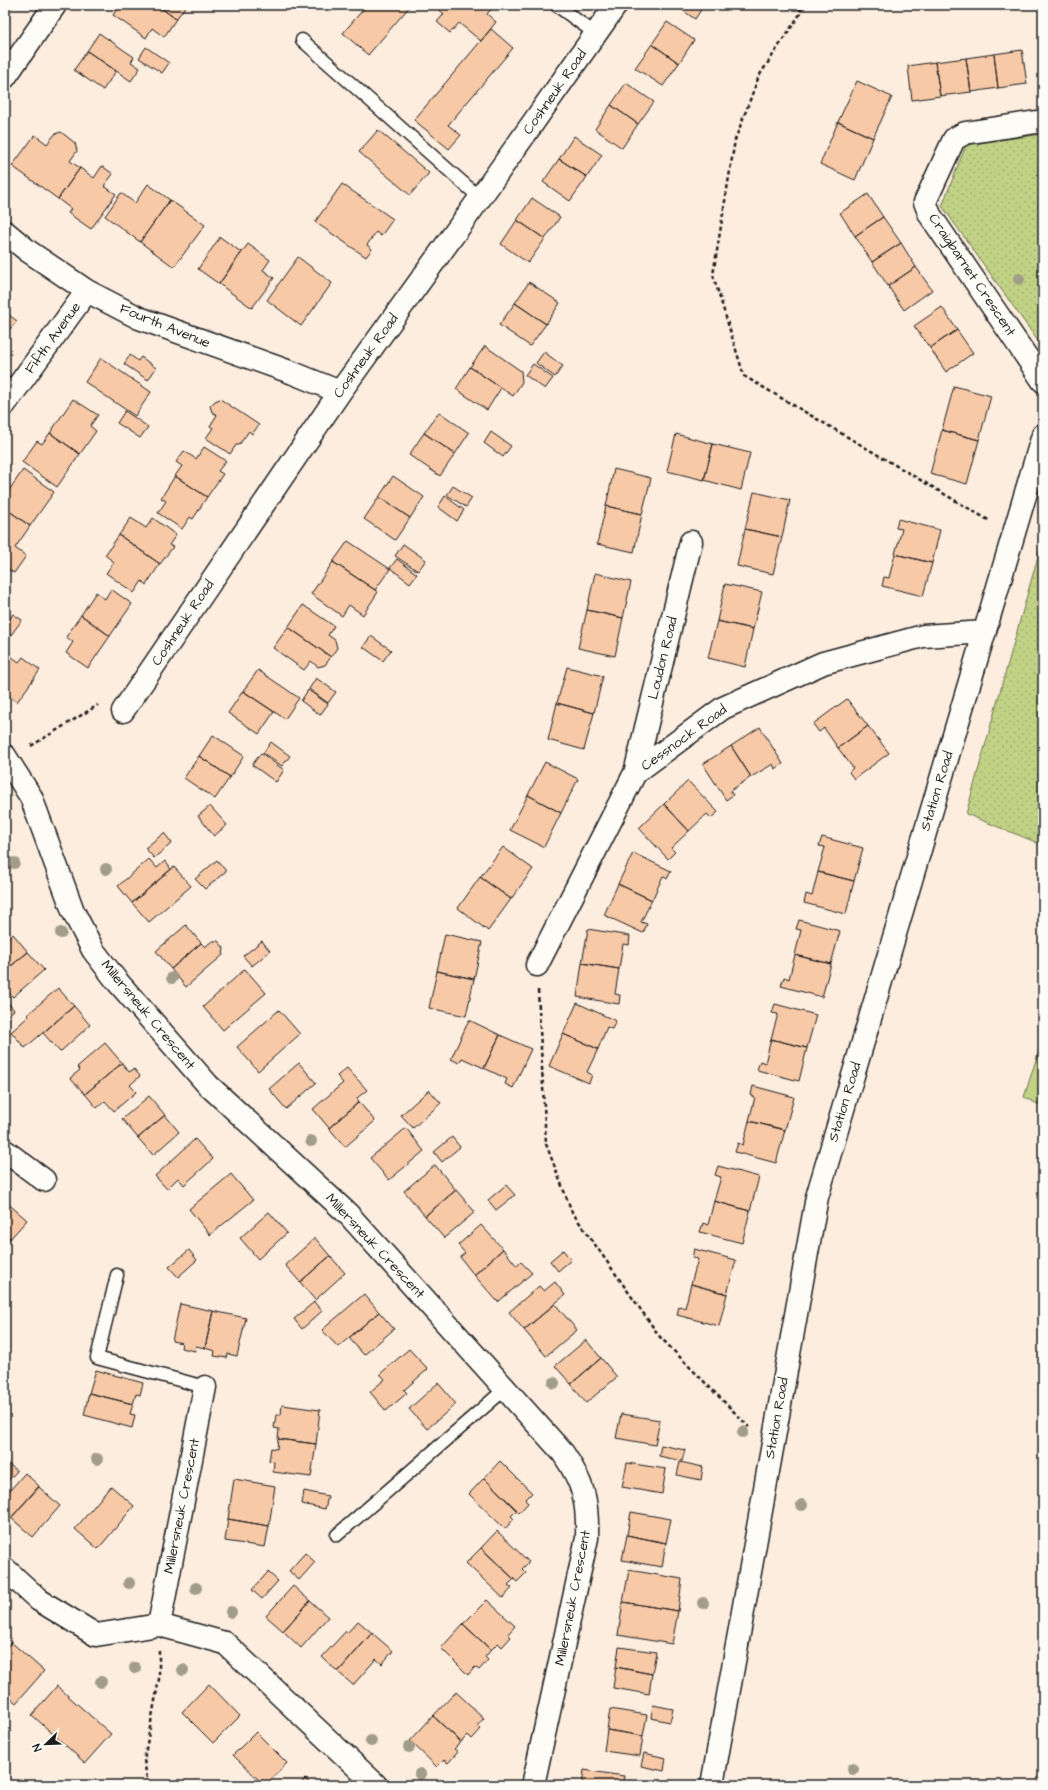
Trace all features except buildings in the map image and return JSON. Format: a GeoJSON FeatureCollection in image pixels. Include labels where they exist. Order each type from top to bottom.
{"type":"FeatureCollection","features":[{"type":"Feature","properties":{"kind":"street"},"geometry":{"type":"LineString","coordinates":[[5,77],[55,5]]}},
{"type":"Feature","properties":{"kind":"street","name":"Coshneuk Road"},"geometry":{"type":"LineString","coordinates":[[123,711],[340,392],[480,198],[616,5]]}},
{"type":"Feature","properties":{"kind":"street","name":"Craigbarnet Crescent"},"geometry":{"type":"LineString","coordinates":[[1043,121],[964,133],[954,139],[925,202],[930,215],[1043,381]]}},
{"type":"Feature","properties":{"kind":"street","name":"Fourth Avenue"},"geometry":{"type":"LineString","coordinates":[[5,232],[28,251],[87,291],[139,318],[293,373],[340,392]]}},
{"type":"Feature","properties":{"kind":"street","name":"Fifth Avenue"},"geometry":{"type":"LineString","coordinates":[[5,404],[87,291]]}},
{"type":"Feature","properties":{"kind":"street","name":"Station Road"},"geometry":{"type":"LineString","coordinates":[[712,1785],[817,1197],[1043,434]]}},
{"type":"Feature","properties":{"kind":"street","name":"Loudon Road"},"geometry":{"type":"LineString","coordinates":[[635,773],[691,542]]}},
{"type":"Feature","properties":{"kind":"street","name":"Cessnock Road"},"geometry":{"type":"LineString","coordinates":[[537,965],[635,773],[723,708],[823,663],[923,636],[985,632]]}},
{"type":"Feature","properties":{"kind":"street","name":"Millersneuk Crescent"},"geometry":{"type":"LineString","coordinates":[[7,758],[31,797],[73,911],[93,950],[116,980],[208,1085],[348,1214],[563,1453],[575,1471],[584,1490],[588,1514],[587,1538],[533,1785]]}},
{"type":"Feature","properties":{"kind":"street"},"geometry":{"type":"LineString","coordinates":[[5,1151],[44,1180]]}},
{"type":"Feature","properties":{"kind":"street","name":"Millersneuk Crescent"},"geometry":{"type":"LineString","coordinates":[[160,1625],[205,1386]]}},
{"type":"Feature","properties":{"kind":"street"},"geometry":{"type":"LineString","coordinates":[[5,1569],[40,1600],[96,1636],[160,1625],[225,1643],[376,1785]]}},
{"type":"Feature","properties":{"kind":"lane"},"geometry":{"type":"LineString","coordinates":[[556,5],[596,34]]}},
{"type":"Feature","properties":{"kind":"lane"},"geometry":{"type":"LineString","coordinates":[[302,40],[480,198]]}},
{"type":"Feature","properties":{"kind":"lane"},"geometry":{"type":"LineString","coordinates":[[117,1275],[97,1358],[205,1386]]}},
{"type":"Feature","properties":{"kind":"lane"},"geometry":{"type":"LineString","coordinates":[[337,1535],[505,1389]]}},
{"type":"Feature","properties":{"kind":"path"},"geometry":{"type":"LineString","coordinates":[[793,5],[802,11],[758,76],[735,140],[713,275],[744,376],[1013,534]]}},
{"type":"Feature","properties":{"kind":"path"},"geometry":{"type":"LineString","coordinates":[[7,758],[106,701],[123,711]]}},
{"type":"Feature","properties":{"kind":"path"},"geometry":{"type":"LineString","coordinates":[[537,965],[546,1144],[572,1212],[660,1337],[772,1450]]}},
{"type":"Feature","properties":{"kind":"path"},"geometry":{"type":"LineString","coordinates":[[148,1785],[144,1760],[159,1679],[160,1625]]}},
{"type":"Feature","properties":{"kind":"green space"},"geometry":{"type":"Polygon","coordinates":[[[1043,134],[1043,337],[1040,344],[942,206],[966,145],[1043,134]]]}},
{"type":"Feature","properties":{"kind":"green space"},"geometry":{"type":"Polygon","coordinates":[[[1043,538],[1043,845],[966,814],[1043,538]]]}},
{"type":"Feature","properties":{"kind":"green space"},"geometry":{"type":"Polygon","coordinates":[[[1043,1038],[1043,1107],[1024,1097],[1043,1038]]]}}]}
